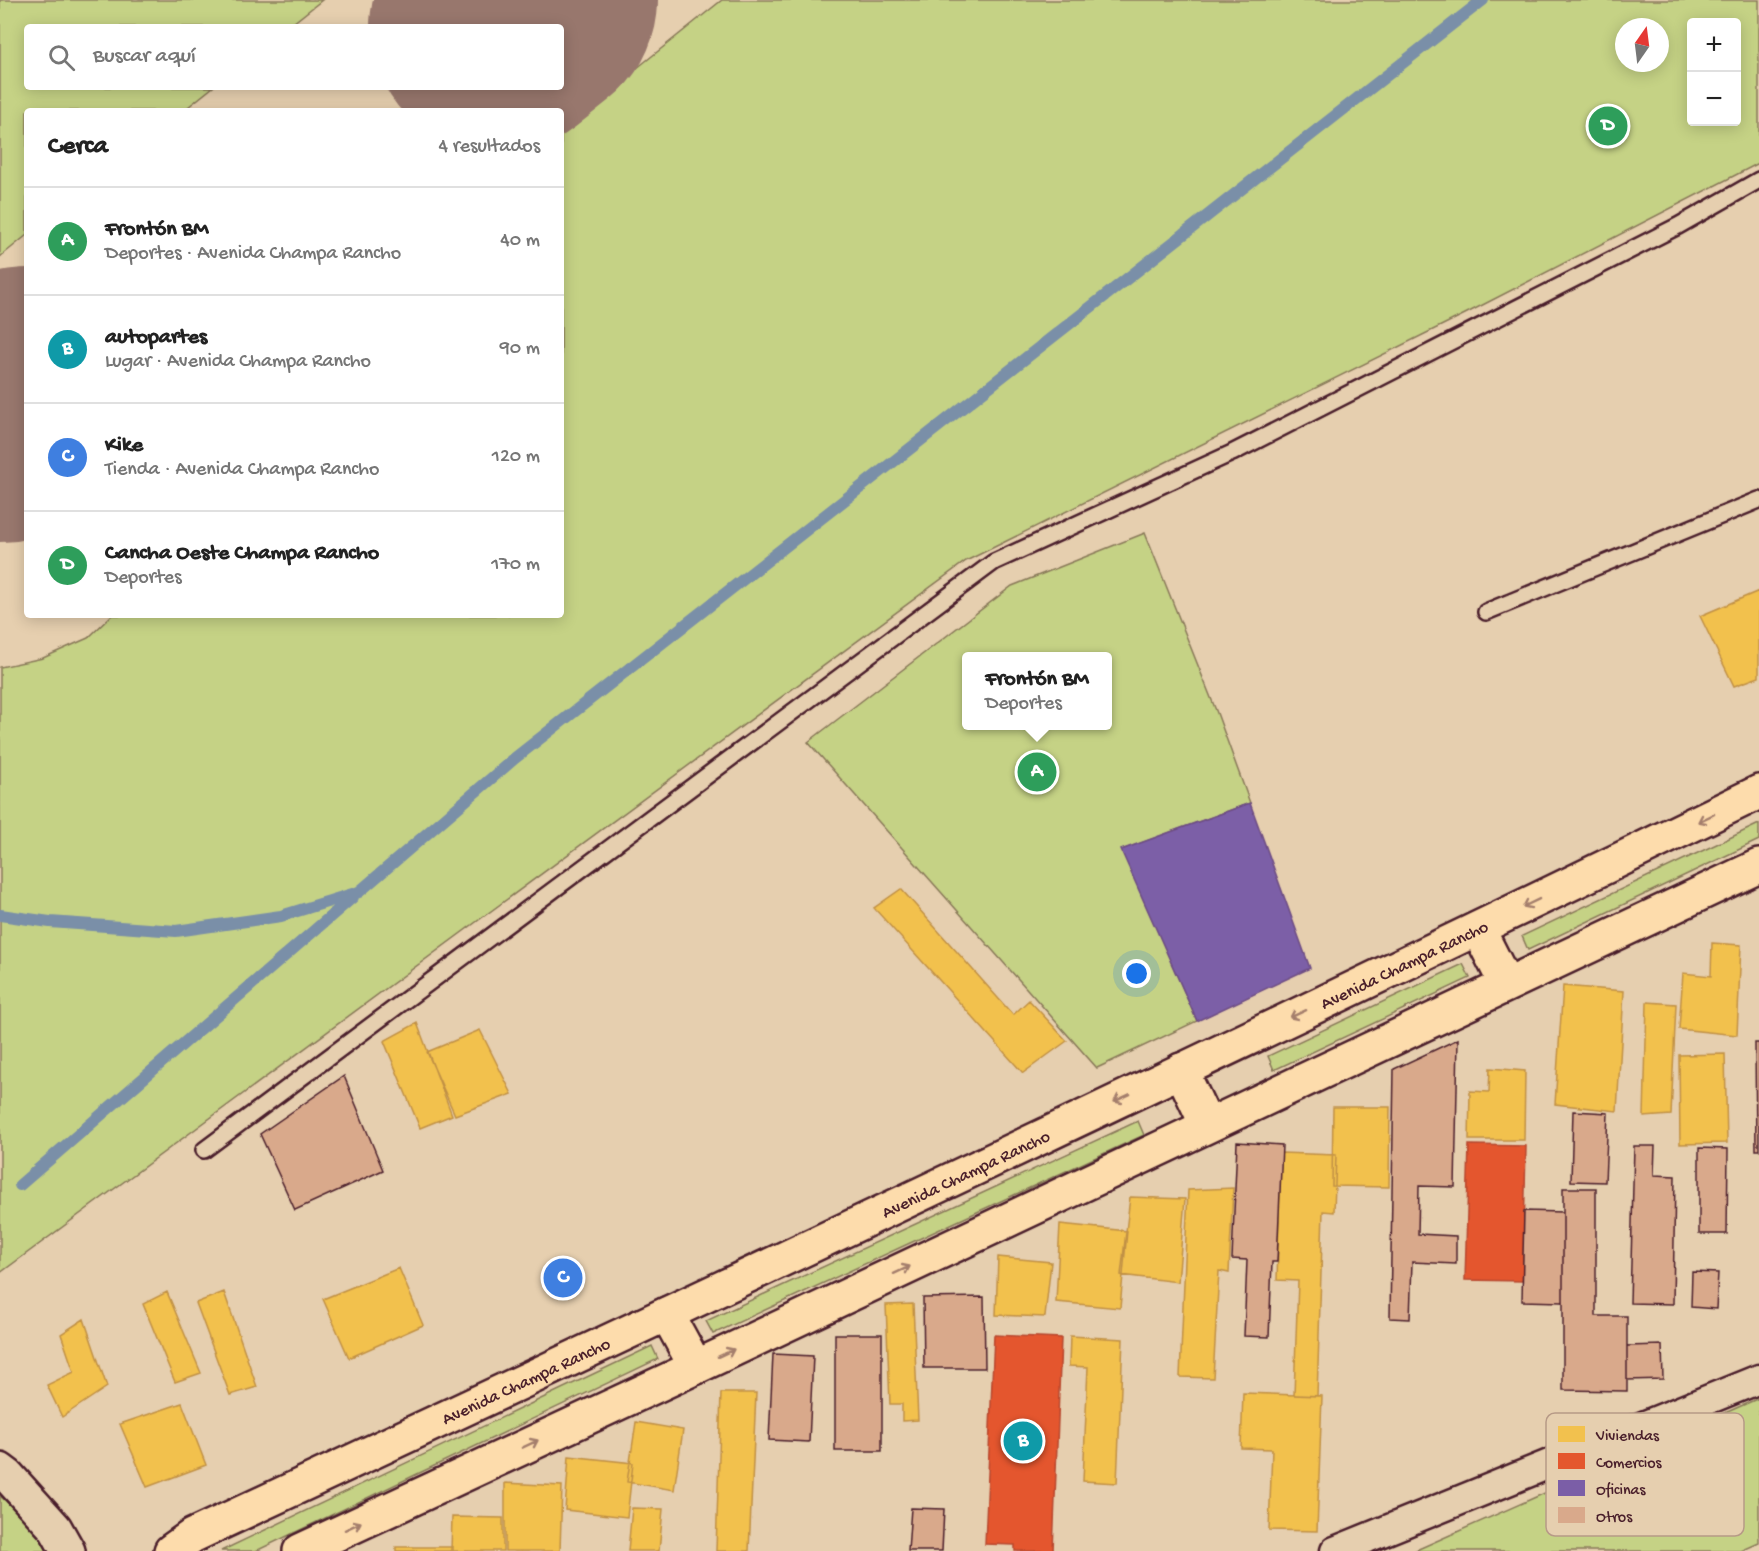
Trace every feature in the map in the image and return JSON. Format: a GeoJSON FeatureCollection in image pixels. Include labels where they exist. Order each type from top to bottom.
{"type":"FeatureCollection","features":[{"type":"Feature","properties":{"kind":"main road","name":"Avenida Champa Rancho"},"geometry":{"type":"LineString","coordinates":[[171,1551],[192,1536],[668,1314],[1478,929],[1759,792]]}},
{"type":"Feature","properties":{"kind":"main road"},"geometry":{"type":"LineString","coordinates":[[300,1551],[1759,866]]}},
{"type":"Feature","properties":{"kind":"main road"},"geometry":{"type":"LineString","coordinates":[[1478,929],[1506,984]]}},
{"type":"Feature","properties":{"kind":"main road"},"geometry":{"type":"LineString","coordinates":[[1181,1070],[1207,1125]]}},
{"type":"Feature","properties":{"kind":"main road"},"geometry":{"type":"LineString","coordinates":[[668,1314],[696,1367]]}},
{"type":"Feature","properties":{"kind":"street"},"geometry":{"type":"LineString","coordinates":[[1675,1413],[1759,1379]]}},
{"type":"Feature","properties":{"kind":"street"},"geometry":{"type":"LineString","coordinates":[[1335,1551],[1546,1465]]}},
{"type":"Feature","properties":{"kind":"street"},"geometry":{"type":"LineString","coordinates":[[0,1470],[56,1528],[68,1551]]}},
{"type":"Feature","properties":{"kind":"lane"},"geometry":{"type":"LineString","coordinates":[[204,1150],[994,561],[1232,453],[1657,237],[1759,180]]}},
{"type":"Feature","properties":{"kind":"lane"},"geometry":{"type":"LineString","coordinates":[[1486,612],[1759,500]]}},
{"type":"Feature","properties":{"kind":"green space"},"geometry":{"type":"Polygon","coordinates":[[[0,0],[322,0],[292,24],[24,24],[24,90],[209,90],[187,108],[24,108],[24,237],[0,257],[0,0]]]}},
{"type":"Feature","properties":{"kind":"green space"},"geometry":{"type":"Polygon","coordinates":[[[722,0],[1759,0],[1759,163],[1465,314],[966,561],[0,1273],[0,667],[43,658],[88,638],[109,618],[564,618],[564,127],[722,0]]]}},
{"type":"Feature","properties":{"kind":"green space"},"geometry":{"type":"Polygon","coordinates":[[[1145,533],[1217,713],[1250,803],[1122,850],[1197,1021],[1097,1068],[808,742],[1012,586],[1145,533]]]}},
{"type":"Feature","properties":{"kind":"green space"},"geometry":{"type":"Polygon","coordinates":[[[1759,824],[1759,840],[1528,950],[1522,936],[1759,824]]]}},
{"type":"Feature","properties":{"kind":"green space"},"geometry":{"type":"Polygon","coordinates":[[[1463,964],[1470,978],[1274,1070],[1268,1056],[1463,964]]]}},
{"type":"Feature","properties":{"kind":"green space"},"geometry":{"type":"Polygon","coordinates":[[[1138,1121],[1144,1135],[713,1334],[706,1321],[1138,1121]]]}},
{"type":"Feature","properties":{"kind":"green space"},"geometry":{"type":"Polygon","coordinates":[[[652,1346],[658,1359],[256,1551],[221,1551],[652,1346]]]}},
{"type":"Feature","properties":{"kind":"green space"},"geometry":{"type":"Polygon","coordinates":[[[1759,1398],[1759,1543],[1741,1551],[1414,1551],[1546,1492],[1546,1536],[1744,1536],[1744,1413],[1725,1413],[1759,1398]]]}},
{"type":"Feature","properties":{"kind":"green space"},"geometry":{"type":"Polygon","coordinates":[[[0,1496],[37,1529],[48,1551],[0,1551],[0,1496]]]}},
{"type":"Feature","properties":{"kind":"building: Viviendas"},"geometry":{"type":"Polygon","coordinates":[[[1759,591],[1759,677],[1734,686],[1700,616],[1759,591]]]}},
{"type":"Feature","properties":{"kind":"building: Viviendas"},"geometry":{"type":"Polygon","coordinates":[[[901,889],[1013,1015],[1029,1000],[1067,1041],[1023,1073],[874,908],[901,889]]]}},
{"type":"Feature","properties":{"kind":"building: Viviendas"},"geometry":{"type":"Polygon","coordinates":[[[1712,943],[1741,945],[1737,1035],[1679,1029],[1683,973],[1711,976],[1712,943]]]}},
{"type":"Feature","properties":{"kind":"building: Viviendas"},"geometry":{"type":"Polygon","coordinates":[[[1563,986],[1624,991],[1617,1111],[1555,1104],[1563,986]]]}},
{"type":"Feature","properties":{"kind":"building: Viviendas"},"geometry":{"type":"Polygon","coordinates":[[[1647,1002],[1676,1004],[1671,1115],[1644,1117],[1647,1002]]]}},
{"type":"Feature","properties":{"kind":"building: Viviendas"},"geometry":{"type":"Polygon","coordinates":[[[417,1023],[452,1115],[420,1128],[384,1041],[417,1023]]]}},
{"type":"Feature","properties":{"kind":"building: Viviendas"},"geometry":{"type":"Polygon","coordinates":[[[480,1030],[512,1094],[455,1115],[427,1052],[480,1030]]]}},
{"type":"Feature","properties":{"kind":"building: Viviendas"},"geometry":{"type":"Polygon","coordinates":[[[1725,1054],[1727,1143],[1680,1144],[1679,1055],[1725,1054]]]}},
{"type":"Feature","properties":{"kind":"building: Viviendas"},"geometry":{"type":"Polygon","coordinates":[[[1490,1068],[1525,1071],[1524,1140],[1469,1140],[1470,1091],[1489,1092],[1490,1068]]]}},
{"type":"Feature","properties":{"kind":"building: Viviendas"},"geometry":{"type":"Polygon","coordinates":[[[1333,1107],[1390,1107],[1389,1187],[1332,1186],[1333,1107]]]}},
{"type":"Feature","properties":{"kind":"building: Viviendas"},"geometry":{"type":"Polygon","coordinates":[[[1281,1153],[1336,1155],[1334,1212],[1323,1211],[1317,1396],[1294,1395],[1298,1281],[1277,1280],[1281,1153]]]}},
{"type":"Feature","properties":{"kind":"building: Viviendas"},"geometry":{"type":"Polygon","coordinates":[[[1233,1188],[1229,1273],[1219,1271],[1213,1378],[1180,1377],[1188,1190],[1233,1188]]]}},
{"type":"Feature","properties":{"kind":"building: Viviendas"},"geometry":{"type":"Polygon","coordinates":[[[1130,1197],[1185,1199],[1178,1282],[1121,1275],[1130,1197]]]}},
{"type":"Feature","properties":{"kind":"building: Viviendas"},"geometry":{"type":"Polygon","coordinates":[[[1060,1224],[1127,1231],[1120,1308],[1056,1302],[1060,1224]]]}},
{"type":"Feature","properties":{"kind":"building: Viviendas"},"geometry":{"type":"Polygon","coordinates":[[[998,1257],[1051,1262],[1045,1317],[996,1315],[998,1257]]]}},
{"type":"Feature","properties":{"kind":"building: Viviendas"},"geometry":{"type":"Polygon","coordinates":[[[399,1268],[423,1325],[349,1358],[323,1299],[399,1268]]]}},
{"type":"Feature","properties":{"kind":"building: Viviendas"},"geometry":{"type":"Polygon","coordinates":[[[167,1292],[201,1373],[175,1382],[143,1304],[167,1292]]]}},
{"type":"Feature","properties":{"kind":"building: Viviendas"},"geometry":{"type":"Polygon","coordinates":[[[224,1292],[257,1387],[230,1395],[196,1303],[224,1292]]]}},
{"type":"Feature","properties":{"kind":"building: Viviendas"},"geometry":{"type":"Polygon","coordinates":[[[913,1304],[918,1420],[902,1421],[902,1404],[890,1404],[886,1305],[913,1304]]]}},
{"type":"Feature","properties":{"kind":"building: Viviendas"},"geometry":{"type":"Polygon","coordinates":[[[84,1319],[107,1387],[62,1417],[47,1385],[74,1372],[61,1334],[84,1319]]]}},
{"type":"Feature","properties":{"kind":"building: Viviendas"},"geometry":{"type":"Polygon","coordinates":[[[1070,1336],[1123,1339],[1117,1483],[1083,1481],[1088,1367],[1069,1366],[1070,1336]]]}},
{"type":"Feature","properties":{"kind":"building: Viviendas"},"geometry":{"type":"Polygon","coordinates":[[[721,1393],[756,1393],[749,1551],[716,1551],[721,1393]]]}},
{"type":"Feature","properties":{"kind":"building: Viviendas"},"geometry":{"type":"Polygon","coordinates":[[[1243,1393],[1322,1396],[1317,1531],[1269,1530],[1272,1449],[1241,1448],[1243,1393]]]}},
{"type":"Feature","properties":{"kind":"building: Viviendas"},"geometry":{"type":"Polygon","coordinates":[[[182,1403],[206,1465],[147,1487],[120,1424],[182,1403]]]}},
{"type":"Feature","properties":{"kind":"building: Viviendas"},"geometry":{"type":"Polygon","coordinates":[[[636,1422],[683,1430],[674,1490],[627,1482],[636,1422]]]}},
{"type":"Feature","properties":{"kind":"building: Viviendas"},"geometry":{"type":"Polygon","coordinates":[[[569,1456],[633,1463],[627,1517],[565,1510],[569,1456]]]}},
{"type":"Feature","properties":{"kind":"building: Viviendas"},"geometry":{"type":"Polygon","coordinates":[[[505,1483],[562,1486],[560,1551],[505,1551],[505,1483]]]}},
{"type":"Feature","properties":{"kind":"building: Viviendas"},"geometry":{"type":"Polygon","coordinates":[[[632,1508],[663,1509],[659,1551],[628,1551],[632,1508]]]}},
{"type":"Feature","properties":{"kind":"building: Viviendas"},"geometry":{"type":"Polygon","coordinates":[[[452,1517],[503,1518],[503,1551],[451,1551],[452,1517]]]}},
{"type":"Feature","properties":{"kind":"building: Viviendas"},"geometry":{"type":"Polygon","coordinates":[[[396,1547],[453,1547],[453,1551],[396,1551],[396,1547]]]}},
{"type":"Feature","properties":{"kind":"building: Comercios"},"geometry":{"type":"Polygon","coordinates":[[[1469,1145],[1526,1146],[1523,1281],[1465,1280],[1469,1145]]]}},
{"type":"Feature","properties":{"kind":"building: Comercios"},"geometry":{"type":"Polygon","coordinates":[[[994,1335],[1061,1338],[1053,1551],[1015,1551],[1015,1545],[985,1544],[994,1335]]]}},
{"type":"Feature","properties":{"kind":"building: Oficinas"},"geometry":{"type":"Polygon","coordinates":[[[1250,803],[1310,968],[1197,1021],[1121,850],[1250,803]]]}},
{"type":"Feature","properties":{"kind":"building: Otros"},"geometry":{"type":"Polygon","coordinates":[[[1458,1039],[1455,1187],[1419,1186],[1418,1234],[1456,1236],[1456,1264],[1412,1262],[1410,1319],[1390,1318],[1394,1069],[1458,1039]]]}},
{"type":"Feature","properties":{"kind":"building: Otros"},"geometry":{"type":"Polygon","coordinates":[[[1755,1043],[1759,1043],[1759,1150],[1756,1150],[1755,1043]]]}},
{"type":"Feature","properties":{"kind":"building: Otros"},"geometry":{"type":"Polygon","coordinates":[[[344,1076],[383,1170],[295,1210],[260,1134],[344,1076]]]}},
{"type":"Feature","properties":{"kind":"building: Otros"},"geometry":{"type":"Polygon","coordinates":[[[1573,1111],[1608,1113],[1605,1182],[1571,1181],[1573,1111]]]}},
{"type":"Feature","properties":{"kind":"building: Otros"},"geometry":{"type":"Polygon","coordinates":[[[1237,1142],[1282,1145],[1277,1262],[1272,1262],[1269,1337],[1244,1336],[1247,1260],[1232,1259],[1237,1142]]]}},
{"type":"Feature","properties":{"kind":"building: Otros"},"geometry":{"type":"Polygon","coordinates":[[[1634,1146],[1655,1146],[1654,1175],[1675,1176],[1673,1304],[1630,1303],[1634,1146]]]}},
{"type":"Feature","properties":{"kind":"building: Otros"},"geometry":{"type":"Polygon","coordinates":[[[1699,1148],[1728,1149],[1727,1234],[1699,1234],[1699,1148]]]}},
{"type":"Feature","properties":{"kind":"building: Otros"},"geometry":{"type":"Polygon","coordinates":[[[1563,1188],[1596,1188],[1596,1316],[1627,1316],[1627,1391],[1563,1390],[1563,1188]]]}},
{"type":"Feature","properties":{"kind":"building: Otros"},"geometry":{"type":"Polygon","coordinates":[[[1524,1211],[1563,1212],[1563,1302],[1522,1301],[1524,1211]]]}},
{"type":"Feature","properties":{"kind":"building: Otros"},"geometry":{"type":"Polygon","coordinates":[[[1692,1272],[1718,1273],[1716,1309],[1691,1307],[1692,1272]]]}},
{"type":"Feature","properties":{"kind":"building: Otros"},"geometry":{"type":"Polygon","coordinates":[[[984,1297],[985,1368],[924,1368],[923,1298],[984,1297]]]}},
{"type":"Feature","properties":{"kind":"building: Otros"},"geometry":{"type":"Polygon","coordinates":[[[835,1334],[882,1334],[882,1451],[835,1451],[835,1334]]]}},
{"type":"Feature","properties":{"kind":"building: Otros"},"geometry":{"type":"Polygon","coordinates":[[[1662,1345],[1663,1379],[1627,1380],[1627,1346],[1662,1345]]]}},
{"type":"Feature","properties":{"kind":"building: Otros"},"geometry":{"type":"Polygon","coordinates":[[[773,1354],[813,1356],[809,1442],[769,1440],[773,1354]]]}},
{"type":"Feature","properties":{"kind":"building: Otros"},"geometry":{"type":"Polygon","coordinates":[[[911,1508],[944,1509],[942,1551],[908,1551],[911,1508]]]}},
{"type":"Feature","properties":{"kind":"waterway"},"geometry":{"type":"LineString","coordinates":[[0,915],[50,922],[176,931],[281,916],[359,892],[515,758],[1483,0]]}},
{"type":"Feature","properties":{"kind":"waterway"},"geometry":{"type":"LineString","coordinates":[[20,1185],[353,897]]}},
{"type":"Feature","properties":{"kind":"runway"},"geometry":{"type":"LineString","coordinates":[[501,24],[531,0]]}},
{"type":"Feature","properties":{"kind":"runway"},"geometry":{"type":"LineString","coordinates":[[0,415],[24,397]]}},
{"type":"Feature","properties":{"kind":"place","name":"Cancha Oeste Champa Rancho"},"geometry":{"type":"Point","coordinates":[1608,126]}},
{"type":"Feature","properties":{"kind":"place","name":"Frontón BM"},"geometry":{"type":"Point","coordinates":[1037,772]}},
{"type":"Feature","properties":{"kind":"place","name":"Kike"},"geometry":{"type":"Point","coordinates":[563,1278]}},
{"type":"Feature","properties":{"kind":"place","name":"autopartes"},"geometry":{"type":"Point","coordinates":[1023,1441]}}]}
